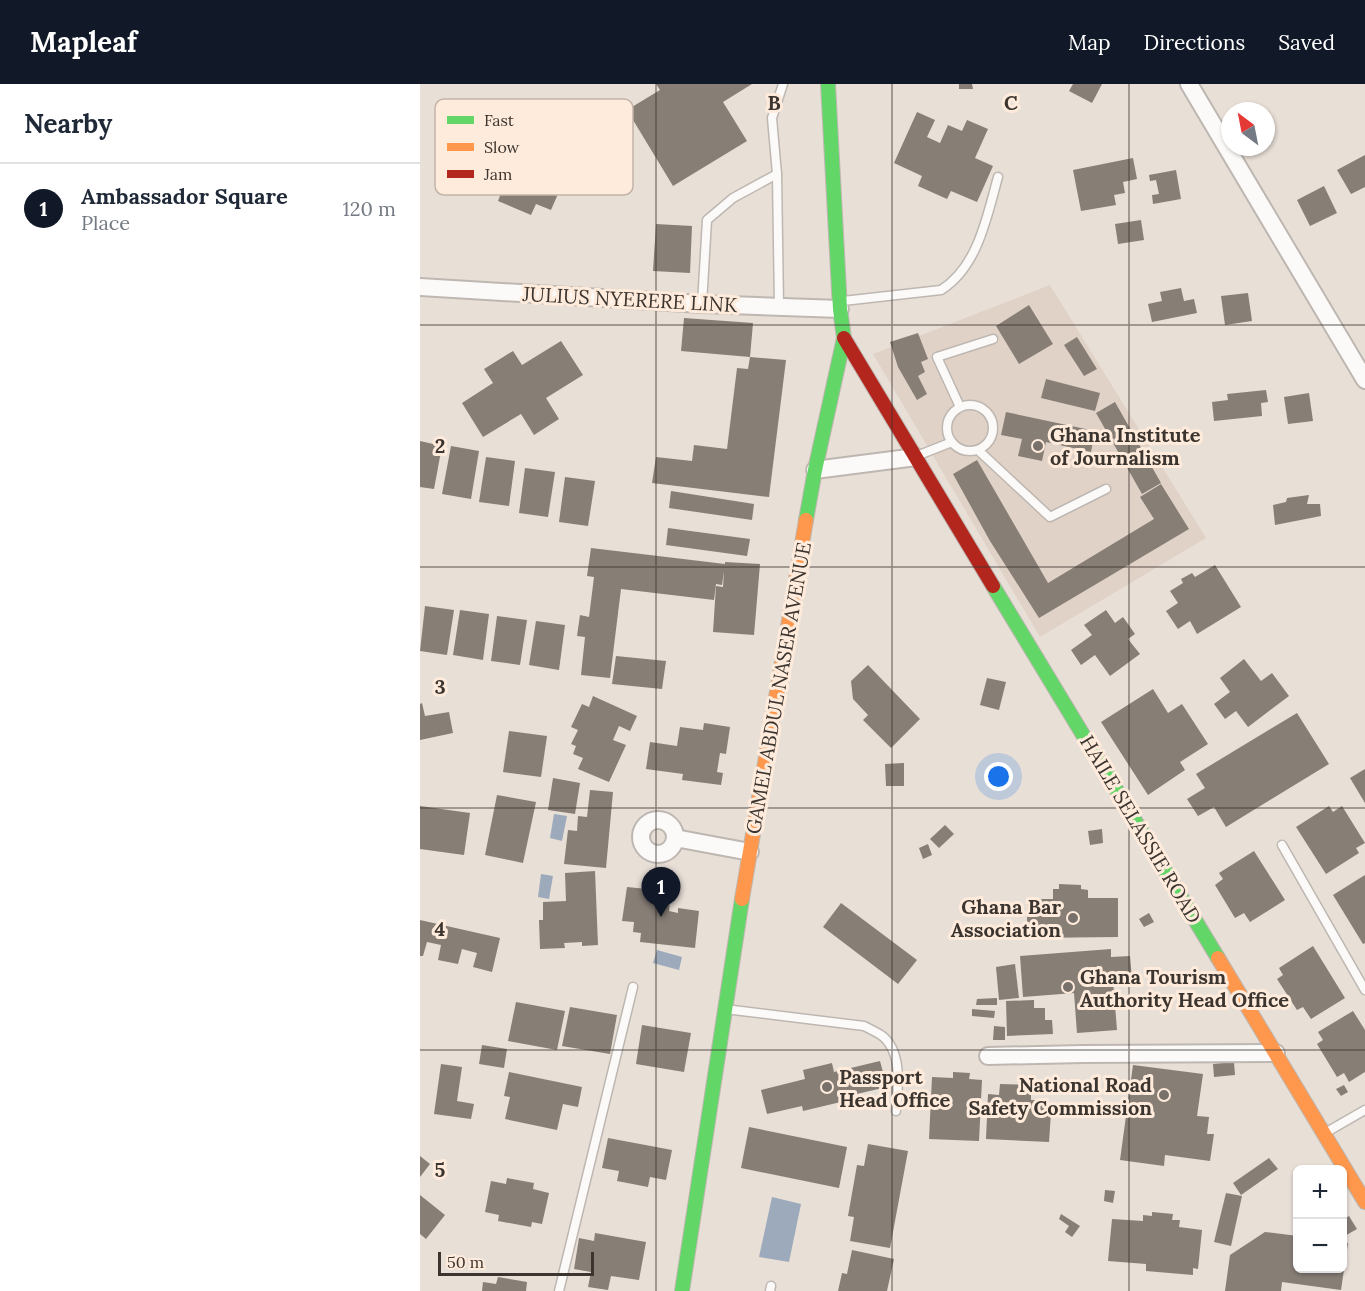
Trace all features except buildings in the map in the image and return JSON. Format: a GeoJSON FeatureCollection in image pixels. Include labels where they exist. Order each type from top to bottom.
{"type":"FeatureCollection","features":[{"type":"Feature","properties":{"kind":"street","name":"GAMEL ABDUL NASER AVENUE"},"geometry":{"type":"LineString","coordinates":[[682,1291],[750,852],[815,470],[844,338],[840,305],[828,84]]}},
{"type":"Feature","properties":{"kind":"street"},"geometry":{"type":"LineString","coordinates":[[1189,84],[1365,380]]}},
{"type":"Feature","properties":{"kind":"street","name":"JULIUS NYERERE LINK"},"geometry":{"type":"LineString","coordinates":[[420,287],[702,304],[779,307],[840,305]]}},
{"type":"Feature","properties":{"kind":"street","name":"HAILE SELASSIE ROAD"},"geometry":{"type":"LineString","coordinates":[[844,338],[1365,1202]]}},
{"type":"Feature","properties":{"kind":"street"},"geometry":{"type":"LineString","coordinates":[[815,470],[916,457]]}},
{"type":"Feature","properties":{"kind":"street"},"geometry":{"type":"LineString","coordinates":[[675,838],[750,852]]}},
{"type":"Feature","properties":{"kind":"street"},"geometry":{"type":"LineString","coordinates":[[988,1056],[1276,1053]]}},
{"type":"Feature","properties":{"kind":"lane"},"geometry":{"type":"LineString","coordinates":[[779,307],[777,174],[772,118],[783,84]]}},
{"type":"Feature","properties":{"kind":"lane"},"geometry":{"type":"LineString","coordinates":[[702,304],[706,220],[733,198],[777,174]]}},
{"type":"Feature","properties":{"kind":"lane"},"geometry":{"type":"LineString","coordinates":[[840,305],[942,290],[953,283],[964,271],[983,231],[998,177]]}},
{"type":"Feature","properties":{"kind":"lane"},"geometry":{"type":"LineString","coordinates":[[960,407],[937,357],[993,339]]}},
{"type":"Feature","properties":{"kind":"lane"},"geometry":{"type":"LineString","coordinates":[[975,405],[988,412],[994,426],[990,440],[978,450],[969,451],[959,448],[952,442],[947,429],[948,423],[950,416],[960,407],[975,405]]}},
{"type":"Feature","properties":{"kind":"lane"},"geometry":{"type":"LineString","coordinates":[[916,457],[952,442]]}},
{"type":"Feature","properties":{"kind":"lane"},"geometry":{"type":"LineString","coordinates":[[978,450],[1050,517],[1106,489]]}},
{"type":"Feature","properties":{"kind":"lane"},"geometry":{"type":"LineString","coordinates":[[1282,845],[1365,990]]}},
{"type":"Feature","properties":{"kind":"lane"},"geometry":{"type":"LineString","coordinates":[[559,1291],[633,987]]}},
{"type":"Feature","properties":{"kind":"lane"},"geometry":{"type":"LineString","coordinates":[[725,1009],[864,1026],[883,1036],[893,1050],[899,1081],[896,1111]]}},
{"type":"Feature","properties":{"kind":"lane"},"geometry":{"type":"LineString","coordinates":[[1325,1133],[1365,1110]]}},
{"type":"Feature","properties":{"kind":"shaded area","name":"Ghana Institute of Journalism"},"geometry":{"type":"Polygon","coordinates":[[[1050,285],[1206,538],[1040,637],[873,354],[1050,285]]]}},
{"type":"Feature","properties":{"kind":"water"},"geometry":{"type":"Polygon","coordinates":[[[554,814],[567,816],[562,841],[550,838],[554,814]]]}},
{"type":"Feature","properties":{"kind":"water"},"geometry":{"type":"Polygon","coordinates":[[[541,874],[553,876],[549,899],[538,897],[541,874]]]}},
{"type":"Feature","properties":{"kind":"water"},"geometry":{"type":"Polygon","coordinates":[[[657,950],[682,957],[679,970],[653,963],[657,950]]]}},
{"type":"Feature","properties":{"kind":"water"},"geometry":{"type":"Polygon","coordinates":[[[772,1197],[801,1204],[789,1262],[759,1257],[772,1197]]]}},
{"type":"Feature","properties":{"kind":"traffic: fast"},"geometry":{"type":"LineString","coordinates":[[806,520],[844,338],[840,309],[828,84]]}},
{"type":"Feature","properties":{"kind":"traffic: fast"},"geometry":{"type":"LineString","coordinates":[[993,586],[1218,958]]}},
{"type":"Feature","properties":{"kind":"traffic: fast"},"geometry":{"type":"LineString","coordinates":[[682,1291],[742,899]]}},
{"type":"Feature","properties":{"kind":"traffic: slow"},"geometry":{"type":"LineString","coordinates":[[742,899],[806,520]]}},
{"type":"Feature","properties":{"kind":"traffic: slow"},"geometry":{"type":"LineString","coordinates":[[1218,958],[1365,1202]]}},
{"type":"Feature","properties":{"kind":"traffic: jam"},"geometry":{"type":"LineString","coordinates":[[844,338],[993,586]]}},
{"type":"Feature","properties":{"kind":"place","name":"Ghana Institute of Journalism"},"geometry":{"type":"Point","coordinates":[1038,446]}},
{"type":"Feature","properties":{"kind":"place","name":"Ambassador Square"},"geometry":{"type":"Point","coordinates":[661,917]}},
{"type":"Feature","properties":{"kind":"place","name":"Ghana Bar Association"},"geometry":{"type":"Point","coordinates":[1073,918]}},
{"type":"Feature","properties":{"kind":"place","name":"Ghana Tourism Authority Head Office"},"geometry":{"type":"Point","coordinates":[1068,987]}},
{"type":"Feature","properties":{"kind":"place","name":"Passport Head Office"},"geometry":{"type":"Point","coordinates":[827,1087]}},
{"type":"Feature","properties":{"kind":"place","name":"National Road Safety Commission"},"geometry":{"type":"Point","coordinates":[1164,1095]}}]}
